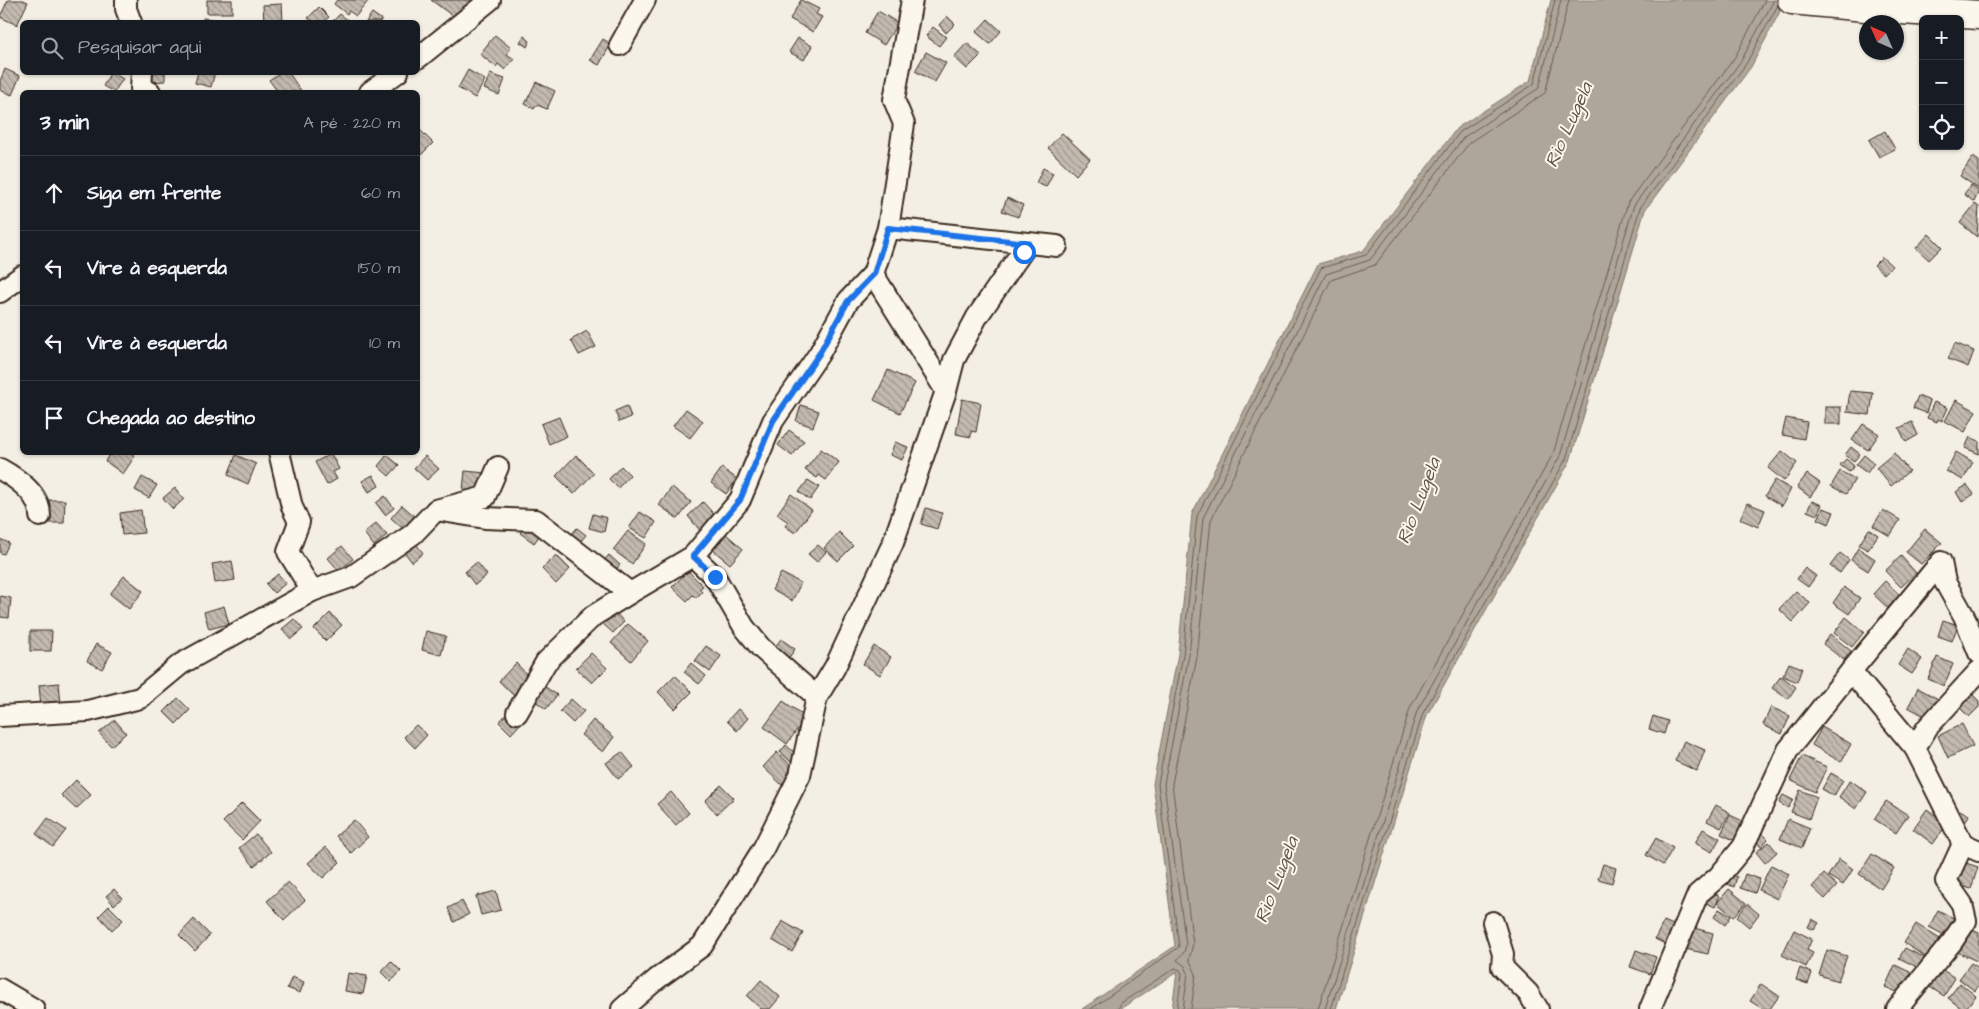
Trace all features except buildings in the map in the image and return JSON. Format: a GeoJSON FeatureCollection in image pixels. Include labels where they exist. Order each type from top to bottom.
{"type":"FeatureCollection","features":[{"type":"Feature","properties":{"kind":"main road"},"geometry":{"type":"LineString","coordinates":[[1792,0],[1886,10],[1979,15]]}},
{"type":"Feature","properties":{"kind":"street"},"geometry":{"type":"LineString","coordinates":[[126,0],[126,9],[130,20]]}},
{"type":"Feature","properties":{"kind":"street"},"geometry":{"type":"LineString","coordinates":[[420,56],[490,0]]}},
{"type":"Feature","properties":{"kind":"street"},"geometry":{"type":"LineString","coordinates":[[620,45],[645,0]]}},
{"type":"Feature","properties":{"kind":"street"},"geometry":{"type":"LineString","coordinates":[[517,714],[546,662],[593,616],[693,556],[740,500],[773,421],[819,354],[848,301],[874,274],[888,228],[904,124],[894,100],[912,0]]}},
{"type":"Feature","properties":{"kind":"street"},"geometry":{"type":"LineString","coordinates":[[373,90],[394,75]]}},
{"type":"Feature","properties":{"kind":"street"},"geometry":{"type":"LineString","coordinates":[[888,228],[1057,246]]}},
{"type":"Feature","properties":{"kind":"street"},"geometry":{"type":"LineString","coordinates":[[622,1009],[657,979],[702,946],[753,865],[800,775],[817,698],[835,667],[893,543],[946,391],[954,360],[977,317],[1028,243]]}},
{"type":"Feature","properties":{"kind":"street"},"geometry":{"type":"LineString","coordinates":[[874,274],[946,391]]}},
{"type":"Feature","properties":{"kind":"street"},"geometry":{"type":"LineString","coordinates":[[0,292],[20,277]]}},
{"type":"Feature","properties":{"kind":"street"},"geometry":{"type":"LineString","coordinates":[[280,455],[292,507],[299,522],[288,552],[312,592]]}},
{"type":"Feature","properties":{"kind":"street"},"geometry":{"type":"LineString","coordinates":[[0,716],[88,711],[140,698],[181,664],[312,592],[352,577],[413,534],[436,510],[485,497],[498,467]]}},
{"type":"Feature","properties":{"kind":"street"},"geometry":{"type":"LineString","coordinates":[[0,469],[13,477],[35,497],[40,505],[40,516]]}},
{"type":"Feature","properties":{"kind":"street"},"geometry":{"type":"LineString","coordinates":[[436,510],[485,518],[536,520],[630,593]]}},
{"type":"Feature","properties":{"kind":"street"},"geometry":{"type":"LineString","coordinates":[[693,556],[715,577],[744,627],[761,648],[817,698]]}},
{"type":"Feature","properties":{"kind":"street"},"geometry":{"type":"LineString","coordinates":[[1650,1009],[1698,894],[1719,876],[1743,848],[1788,750],[1850,671],[1941,562],[1945,582],[1964,616],[1979,653]]}},
{"type":"Feature","properties":{"kind":"street"},"geometry":{"type":"LineString","coordinates":[[1915,748],[1927,728],[1979,670]]}},
{"type":"Feature","properties":{"kind":"street"},"geometry":{"type":"LineString","coordinates":[[1850,671],[1915,748],[1971,847],[1946,881],[1962,904],[1966,921],[1952,942],[1897,1009]]}},
{"type":"Feature","properties":{"kind":"street"},"geometry":{"type":"LineString","coordinates":[[1493,922],[1503,954],[1502,967],[1528,992],[1538,1009]]}},
{"type":"Feature","properties":{"kind":"street"},"geometry":{"type":"LineString","coordinates":[[0,989],[34,1009]]}},
{"type":"Feature","properties":{"kind":"water","name":"Rio Lugela"},"geometry":{"type":"Polygon","coordinates":[[[1551,0],[1786,0],[1751,67],[1645,210],[1570,461],[1427,715],[1336,1009],[1172,1009],[1177,972],[1120,1009],[1082,1009],[1175,946],[1153,784],[1178,654],[1192,514],[1318,264],[1363,251],[1457,128],[1530,81],[1551,0]]]}},
{"type":"Feature","properties":{"kind":"route"},"geometry":{"type":"LineString","coordinates":[[715,577],[693,556],[740,500],[773,421],[819,354],[848,301],[874,274],[888,228],[1028,243],[1024,252]]}}]}
